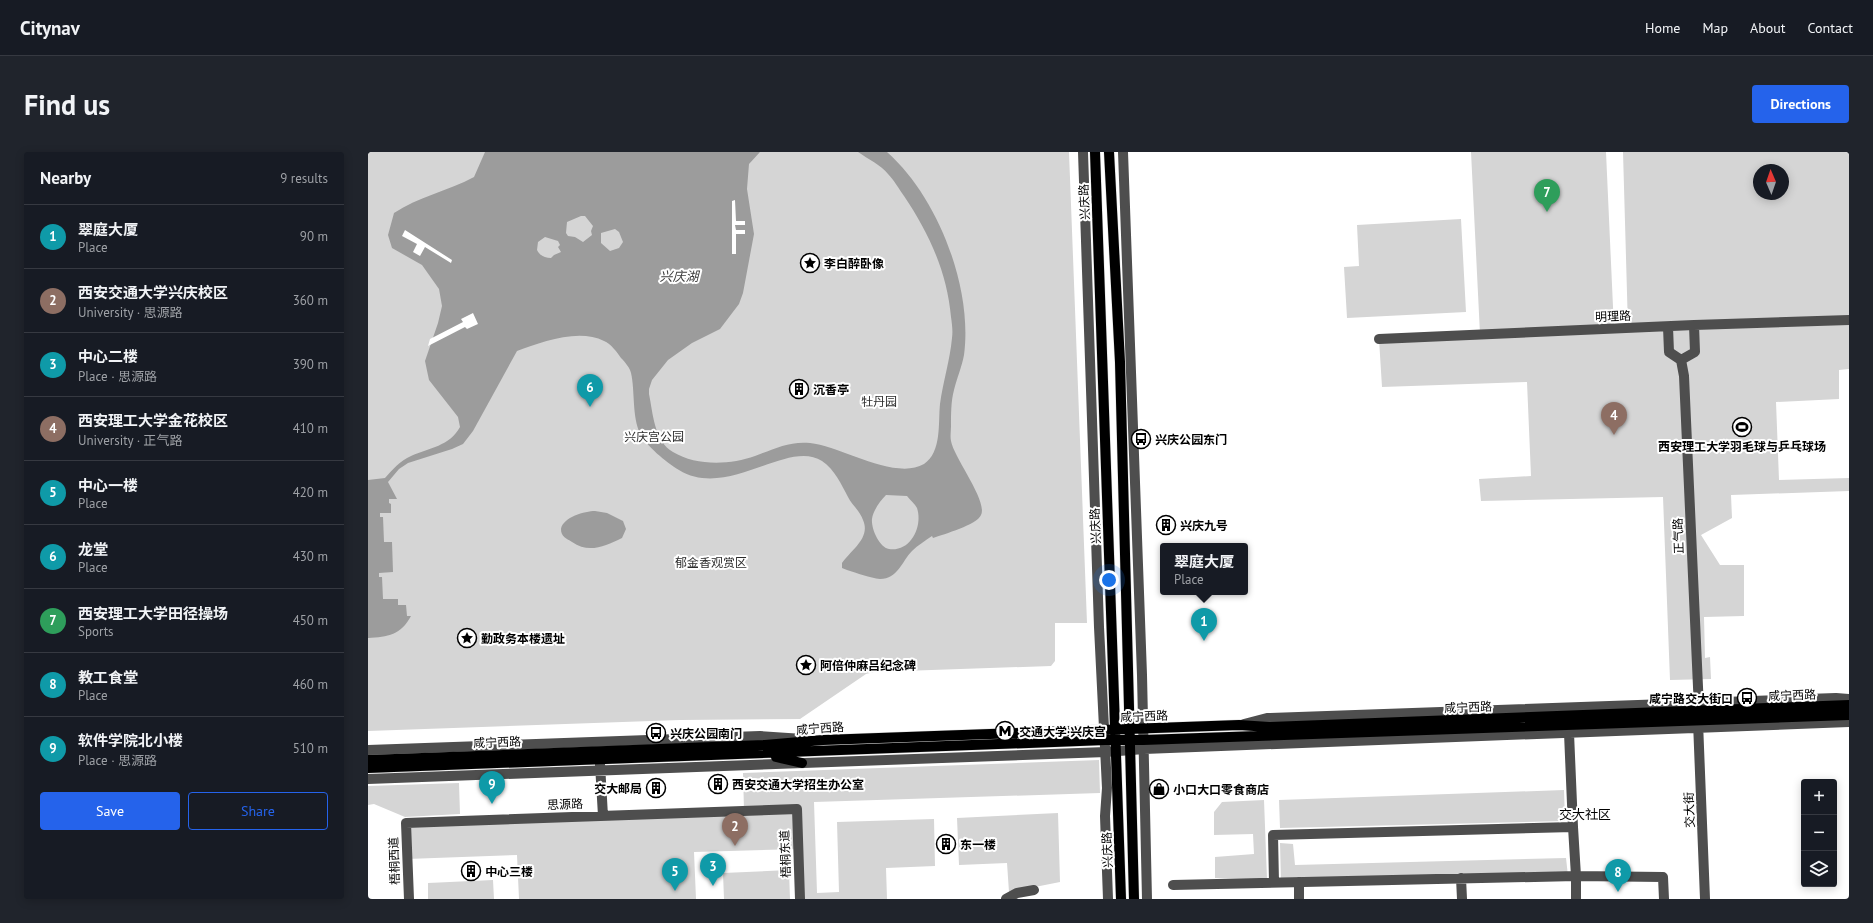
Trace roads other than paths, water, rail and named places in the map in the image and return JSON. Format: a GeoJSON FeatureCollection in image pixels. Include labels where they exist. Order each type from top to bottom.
{"type":"FeatureCollection","features":[{"type":"Feature","properties":{"kind":"main road","name":"兴庆路"},"geometry":{"type":"LineString","coordinates":[[1095,152],[1115,735],[1111,751],[1121,899]]}},
{"type":"Feature","properties":{"kind":"main road"},"geometry":{"type":"LineString","coordinates":[[1110,152],[1120,362],[1134,899]]}},
{"type":"Feature","properties":{"kind":"main road","name":"咸宁西路"},"geometry":{"type":"LineString","coordinates":[[1115,735],[1129,745],[1698,716],[1849,704]]}},
{"type":"Feature","properties":{"kind":"main road","name":"咸宁西路"},"geometry":{"type":"LineString","coordinates":[[368,760],[600,761],[823,740],[1115,735],[1129,729],[1239,725],[1277,727],[1698,716],[1849,715]]}},
{"type":"Feature","properties":{"kind":"main road","name":"咸宁西路"},"geometry":{"type":"LineString","coordinates":[[368,768],[600,761],[760,754],[1105,735]]}},
{"type":"Feature","properties":{"kind":"main road"},"geometry":{"type":"LineString","coordinates":[[760,754],[802,763]]}},
{"type":"Feature","properties":{"kind":"street"},"geometry":{"type":"LineString","coordinates":[[1083,152],[1099,619],[1105,735],[1111,751],[1105,816],[1108,899]]}},
{"type":"Feature","properties":{"kind":"street"},"geometry":{"type":"LineString","coordinates":[[1123,152],[1144,744],[1147,899]]}},
{"type":"Feature","properties":{"kind":"street","name":"明理路"},"geometry":{"type":"LineString","coordinates":[[1379,339],[1694,325],[1849,320]]}},
{"type":"Feature","properties":{"kind":"street"},"geometry":{"type":"LineString","coordinates":[[1668,327],[1669,352],[1681,360],[1694,352],[1694,325]]}},
{"type":"Feature","properties":{"kind":"street","name":"正气路"},"geometry":{"type":"LineString","coordinates":[[1681,360],[1684,384],[1698,716]]}},
{"type":"Feature","properties":{"kind":"street"},"geometry":{"type":"LineString","coordinates":[[1144,744],[1569,733],[1836,698],[1849,699]]}},
{"type":"Feature","properties":{"kind":"street"},"geometry":{"type":"LineString","coordinates":[[1698,716],[1849,722]]}},
{"type":"Feature","properties":{"kind":"street","name":"交大街"},"geometry":{"type":"LineString","coordinates":[[1698,716],[1705,899]]}},
{"type":"Feature","properties":{"kind":"street"},"geometry":{"type":"LineString","coordinates":[[1569,733],[1576,899]]}},
{"type":"Feature","properties":{"kind":"street"},"geometry":{"type":"LineString","coordinates":[[368,750],[760,736],[823,740]]}},
{"type":"Feature","properties":{"kind":"street"},"geometry":{"type":"LineString","coordinates":[[368,779],[600,761],[802,763],[1111,751],[1129,745]]}},
{"type":"Feature","properties":{"kind":"street"},"geometry":{"type":"LineString","coordinates":[[600,761],[603,816]]}},
{"type":"Feature","properties":{"kind":"street","name":"思源路"},"geometry":{"type":"LineString","coordinates":[[406,823],[797,809]]}},
{"type":"Feature","properties":{"kind":"street","name":"梧桐东道"},"geometry":{"type":"LineString","coordinates":[[797,809],[800,899]]}},
{"type":"Feature","properties":{"kind":"street","name":"梧桐西道"},"geometry":{"type":"LineString","coordinates":[[406,823],[409,899]]}},
{"type":"Feature","properties":{"kind":"street"},"geometry":{"type":"LineString","coordinates":[[1274,882],[1273,834],[1573,827]]}},
{"type":"Feature","properties":{"kind":"street"},"geometry":{"type":"LineString","coordinates":[[1173,885],[1576,876],[1663,878],[1664,899]]}},
{"type":"Feature","properties":{"kind":"street"},"geometry":{"type":"LineString","coordinates":[[1461,878],[1462,899]]}},
{"type":"Feature","properties":{"kind":"street"},"geometry":{"type":"LineString","coordinates":[[1299,882],[1299,899]]}},
{"type":"Feature","properties":{"kind":"street"},"geometry":{"type":"LineString","coordinates":[[1006,899],[1017,893],[1034,890]]}},
{"type":"Feature","properties":{"kind":"water","name":"兴庆湖"},"geometry":{"type":"Polygon","coordinates":[[[485,152],[760,152],[749,164],[747,189],[754,234],[743,293],[739,304],[720,329],[692,343],[668,360],[652,380],[649,394],[653,418],[658,434],[667,447],[673,452],[682,457],[702,462],[713,463],[735,461],[755,456],[782,446],[795,443],[810,443],[823,445],[883,466],[912,468],[924,464],[930,459],[936,445],[939,428],[940,404],[951,346],[952,328],[949,300],[941,269],[929,239],[921,224],[890,176],[878,165],[858,152],[887,152],[905,171],[922,193],[936,218],[948,245],[957,273],[963,301],[965,329],[964,355],[952,399],[951,439],[953,448],[980,500],[982,508],[981,515],[978,519],[967,526],[933,538],[932,536],[914,549],[899,569],[891,576],[886,578],[872,578],[842,568],[842,563],[862,538],[865,526],[860,514],[837,478],[831,469],[822,461],[808,456],[792,457],[737,475],[717,478],[698,477],[679,470],[657,453],[640,433],[637,427],[630,371],[614,348],[607,342],[594,337],[572,336],[548,340],[517,351],[473,431],[463,444],[408,463],[399,469],[388,482],[397,499],[389,499],[389,503],[391,504],[391,513],[380,513],[380,517],[383,517],[384,542],[392,542],[393,572],[379,573],[379,577],[382,577],[383,599],[398,599],[398,605],[406,605],[407,616],[411,616],[403,627],[393,634],[382,637],[368,638],[368,480],[385,478],[403,460],[445,442],[456,433],[460,427],[458,417],[429,380],[425,361],[442,306],[439,289],[422,265],[392,248],[388,235],[394,213],[423,198],[474,177],[485,152]],[[581,216],[567,222],[566,233],[568,236],[575,237],[583,242],[592,235],[591,231],[593,226],[585,216],[581,216]],[[615,229],[601,233],[601,243],[610,251],[619,248],[623,242],[619,232],[615,229]],[[545,237],[538,242],[537,250],[540,254],[547,258],[551,258],[561,252],[558,247],[560,245],[558,241],[545,237]],[[886,495],[877,506],[872,519],[876,537],[885,548],[897,549],[904,546],[914,536],[917,530],[918,515],[915,505],[907,496],[886,495]]]}},
{"type":"Feature","properties":{"kind":"water"},"geometry":{"type":"Polygon","coordinates":[[[595,511],[607,513],[623,521],[626,529],[622,538],[597,548],[585,548],[578,546],[563,536],[561,529],[566,521],[580,514],[595,511]]]}},
{"type":"Feature","properties":{"kind":"place","name":"西安理工大学田径操场"},"geometry":{"type":"Point","coordinates":[1547,212]}},
{"type":"Feature","properties":{"kind":"place","name":"李白醉卧像"},"geometry":{"type":"Point","coordinates":[810,263]}},
{"type":"Feature","properties":{"kind":"place","name":"沉香亭"},"geometry":{"type":"Point","coordinates":[799,389]}},
{"type":"Feature","properties":{"kind":"place","name":"龙堂"},"geometry":{"type":"Point","coordinates":[590,407]}},
{"type":"Feature","properties":{"kind":"place","name":"西安理工大学羽毛球与乒乓球场"},"geometry":{"type":"Point","coordinates":[1742,427]}},
{"type":"Feature","properties":{"kind":"place","name":"西安理工大学金花校区"},"geometry":{"type":"Point","coordinates":[1614,435]}},
{"type":"Feature","properties":{"kind":"place","name":"兴庆公园东门"},"geometry":{"type":"Point","coordinates":[1141,439]}},
{"type":"Feature","properties":{"kind":"place","name":"兴庆九号"},"geometry":{"type":"Point","coordinates":[1166,525]}},
{"type":"Feature","properties":{"kind":"place","name":"勤政务本楼遗址"},"geometry":{"type":"Point","coordinates":[467,638]}},
{"type":"Feature","properties":{"kind":"place","name":"翠庭大厦"},"geometry":{"type":"Point","coordinates":[1204,641]}},
{"type":"Feature","properties":{"kind":"place","name":"阿倍仲麻吕纪念碑"},"geometry":{"type":"Point","coordinates":[806,665]}},
{"type":"Feature","properties":{"kind":"place","name":"咸宁路交大街口"},"geometry":{"type":"Point","coordinates":[1747,698]}},
{"type":"Feature","properties":{"kind":"place","name":"交通大学·兴庆宫"},"geometry":{"type":"Point","coordinates":[1005,731]}},
{"type":"Feature","properties":{"kind":"place","name":"兴庆公园南门"},"geometry":{"type":"Point","coordinates":[656,733]}},
{"type":"Feature","properties":{"kind":"place","name":"西安交通大学招生办公室"},"geometry":{"type":"Point","coordinates":[718,784]}},
{"type":"Feature","properties":{"kind":"place","name":"交大邮局"},"geometry":{"type":"Point","coordinates":[656,788]}},
{"type":"Feature","properties":{"kind":"place","name":"小口大口零食商店"},"geometry":{"type":"Point","coordinates":[1159,789]}},
{"type":"Feature","properties":{"kind":"place","name":"软件学院北小楼"},"geometry":{"type":"Point","coordinates":[492,804]}},
{"type":"Feature","properties":{"kind":"place","name":"东一楼"},"geometry":{"type":"Point","coordinates":[946,844]}},
{"type":"Feature","properties":{"kind":"place","name":"西安交通大学兴庆校区"},"geometry":{"type":"Point","coordinates":[735,846]}},
{"type":"Feature","properties":{"kind":"place","name":"中心三楼"},"geometry":{"type":"Point","coordinates":[471,871]}},
{"type":"Feature","properties":{"kind":"place","name":"中心二楼"},"geometry":{"type":"Point","coordinates":[713,886]}},
{"type":"Feature","properties":{"kind":"place","name":"中心一楼"},"geometry":{"type":"Point","coordinates":[675,891]}},
{"type":"Feature","properties":{"kind":"place","name":"教工食堂"},"geometry":{"type":"Point","coordinates":[1618,892]}},
{"type":"Feature","properties":{"kind":"district","name":"交大社区"},"geometry":{"type":"Point","coordinates":[1585,814]}},
{"type":"Feature","properties":{"kind":"park label","name":"牡丹园"},"geometry":{"type":"Point","coordinates":[879,401]}},
{"type":"Feature","properties":{"kind":"park label","name":"兴庆宫公园"},"geometry":{"type":"Point","coordinates":[654,436]}},
{"type":"Feature","properties":{"kind":"park label","name":"郁金香观赏区"},"geometry":{"type":"Point","coordinates":[711,562]}}]}
